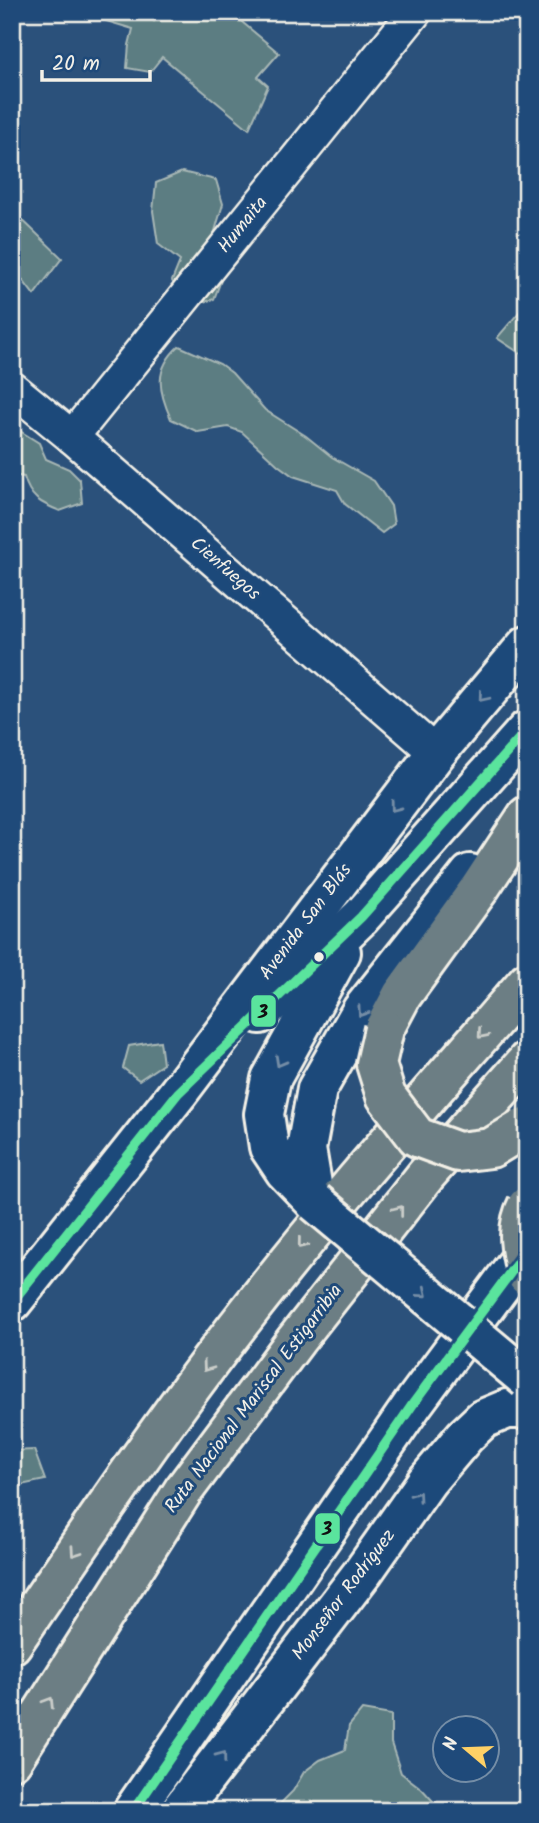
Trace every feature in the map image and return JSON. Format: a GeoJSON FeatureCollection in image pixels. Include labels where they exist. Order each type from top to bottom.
{"type":"FeatureCollection","features":[{"type":"Feature","properties":{"kind":"highway"},"geometry":{"type":"LineString","coordinates":[[525,1126],[491,1148],[458,1152],[417,1137],[386,1096],[376,1064],[384,1029],[402,995],[527,816]]}},
{"type":"Feature","properties":{"kind":"highway"},"geometry":{"type":"LineString","coordinates":[[12,1644],[126,1476],[247,1312],[307,1238],[527,982]]}},
{"type":"Feature","properties":{"kind":"highway","name":"Ruta Nacional Mariscal Estigarribia"},"geometry":{"type":"LineString","coordinates":[[12,1760],[183,1491],[296,1340],[426,1175],[527,1061]]}},
{"type":"Feature","properties":{"kind":"highway"},"geometry":{"type":"LineString","coordinates":[[527,1206],[520,1219],[520,1250],[527,1276]]}},
{"type":"Feature","properties":{"kind":"street","name":"Humaita"},"geometry":{"type":"LineString","coordinates":[[72,437],[415,12]]}},
{"type":"Feature","properties":{"kind":"street","name":"Cienfuegos"},"geometry":{"type":"LineString","coordinates":[[12,388],[436,752]]}},
{"type":"Feature","properties":{"kind":"street","name":"Avenida San Blás"},"geometry":{"type":"LineString","coordinates":[[12,1302],[177,1093],[436,752],[527,645]]}},
{"type":"Feature","properties":{"kind":"street"},"geometry":{"type":"LineString","coordinates":[[177,1093],[361,917],[527,730]]}},
{"type":"Feature","properties":{"kind":"street"},"geometry":{"type":"LineString","coordinates":[[314,1202],[306,1149],[317,1089],[362,1010],[527,805]]}},
{"type":"Feature","properties":{"kind":"street"},"geometry":{"type":"LineString","coordinates":[[361,917],[271,1079],[264,1114],[269,1147],[285,1171],[314,1202],[527,1379]]}},
{"type":"Feature","properties":{"kind":"street"},"geometry":{"type":"LineString","coordinates":[[133,1811],[412,1404],[527,1250]]}},
{"type":"Feature","properties":{"kind":"street","name":"Monseñor Rodríguez"},"geometry":{"type":"LineString","coordinates":[[180,1811],[363,1572],[427,1481],[465,1436],[483,1419],[507,1409],[527,1409]]}},
{"type":"Feature","properties":{"kind":"green space"},"geometry":{"type":"Polygon","coordinates":[[[99,12],[147,12],[154,21],[160,12],[206,12],[214,18],[230,12],[279,53],[258,77],[268,86],[249,129],[162,57],[150,72],[127,68],[133,29],[106,21],[99,12]]]}},
{"type":"Feature","properties":{"kind":"green space"},"geometry":{"type":"Polygon","coordinates":[[[182,172],[216,180],[223,204],[212,241],[227,264],[214,299],[188,307],[172,281],[180,261],[158,244],[153,211],[156,183],[182,172]]]}},
{"type":"Feature","properties":{"kind":"green space"},"geometry":{"type":"Polygon","coordinates":[[[12,210],[62,258],[34,295],[12,266],[12,210]]]}},
{"type":"Feature","properties":{"kind":"green space"},"geometry":{"type":"Polygon","coordinates":[[[527,303],[527,358],[497,338],[527,303]]]}},
{"type":"Feature","properties":{"kind":"green space"},"geometry":{"type":"Polygon","coordinates":[[[179,346],[220,364],[232,373],[265,410],[306,436],[332,457],[374,481],[391,506],[394,524],[382,533],[345,504],[337,490],[293,476],[242,432],[228,427],[198,432],[171,419],[163,399],[161,380],[165,363],[179,346]]]}},
{"type":"Feature","properties":{"kind":"green space"},"geometry":{"type":"Polygon","coordinates":[[[12,426],[39,443],[46,459],[69,469],[80,480],[82,503],[60,511],[37,499],[29,490],[24,477],[12,475],[12,426]]]}},
{"type":"Feature","properties":{"kind":"green space"},"geometry":{"type":"Polygon","coordinates":[[[160,1041],[163,1064],[139,1080],[123,1068],[129,1046],[160,1041]]]}},
{"type":"Feature","properties":{"kind":"green space"},"geometry":{"type":"Polygon","coordinates":[[[34,1450],[45,1480],[21,1485],[12,1481],[12,1451],[34,1450]]]}},
{"type":"Feature","properties":{"kind":"green space"},"geometry":{"type":"Polygon","coordinates":[[[362,1710],[391,1715],[391,1743],[401,1773],[422,1789],[442,1811],[280,1811],[278,1806],[293,1791],[304,1772],[320,1760],[345,1750],[349,1726],[362,1710]]]}},
{"type":"Feature","properties":{"kind":"transit line","name":"3"},"geometry":{"type":"LineString","coordinates":[[12,1302],[178,1093],[361,917],[527,730]]}},
{"type":"Feature","properties":{"kind":"transit line","name":"3"},"geometry":{"type":"LineString","coordinates":[[133,1811],[413,1404],[527,1250]]}}]}
